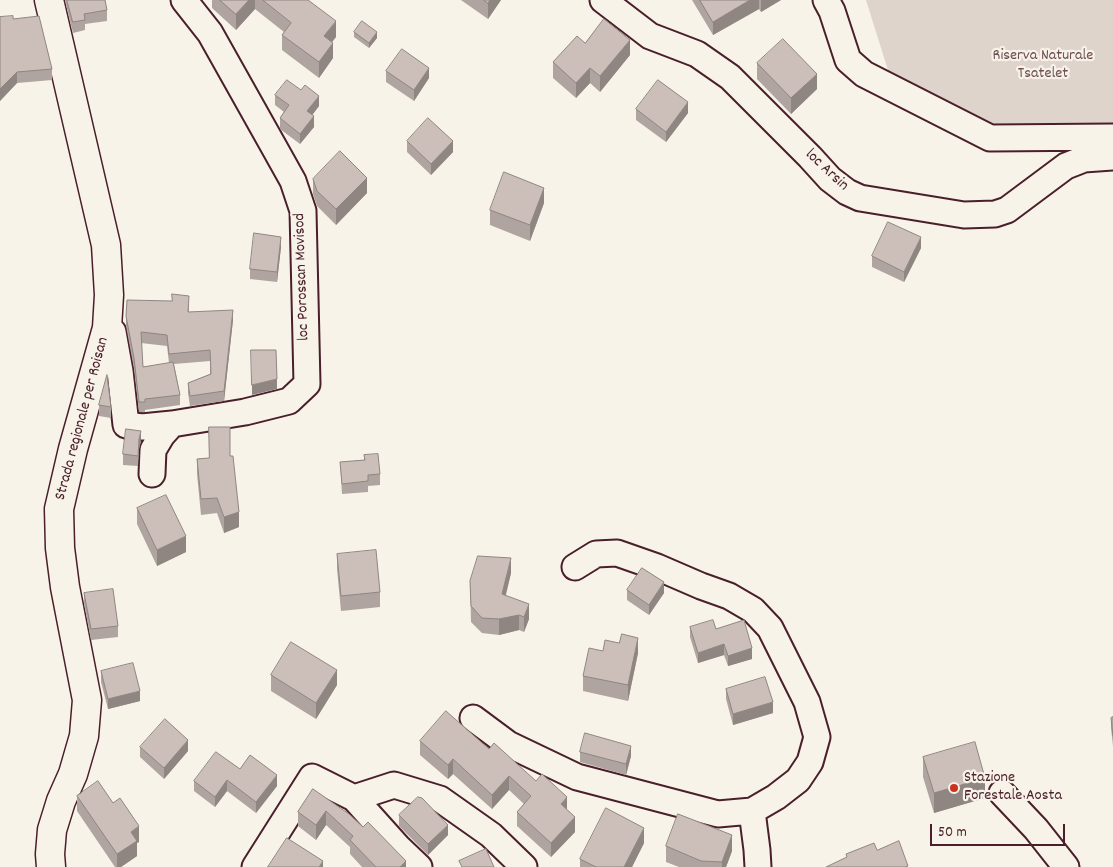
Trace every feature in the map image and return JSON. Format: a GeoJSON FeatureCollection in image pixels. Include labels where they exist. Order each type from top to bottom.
{"type":"FeatureCollection","features":[{"type":"Feature","properties":{"kind":"main road","name":"Strada regionale per Roisan"},"geometry":{"type":"LineString","coordinates":[[49,0],[106,246],[109,295],[107,328],[73,449],[59,509],[60,548],[87,700],[84,736],[73,774],[60,801],[52,830],[51,867]]}},
{"type":"Feature","properties":{"kind":"street","name":"loc Porossan Movisod"},"geometry":{"type":"LineString","coordinates":[[107,328],[113,332],[116,346],[126,425],[142,427],[172,424],[245,412],[289,401],[307,384],[303,212],[293,180],[210,33],[184,0]]}},
{"type":"Feature","properties":{"kind":"street","name":"loc Arsin"},"geometry":{"type":"LineString","coordinates":[[602,0],[650,36],[696,54],[730,77],[830,179],[847,192],[860,198],[964,215],[995,214],[1007,210],[1066,166],[1084,159],[1113,156]]}},
{"type":"Feature","properties":{"kind":"street"},"geometry":{"type":"LineString","coordinates":[[826,0],[832,11],[848,60],[864,74],[990,138],[1113,137]]}},
{"type":"Feature","properties":{"kind":"street"},"geometry":{"type":"LineString","coordinates":[[152,474],[153,450],[162,435],[172,424]]}},
{"type":"Feature","properties":{"kind":"street"},"geometry":{"type":"LineString","coordinates":[[473,718],[508,744],[577,777],[718,814],[752,811],[798,780],[810,762],[817,738],[808,702],[770,628],[753,610],[729,596],[701,586],[657,566],[617,553],[596,554],[575,567]]}},
{"type":"Feature","properties":{"kind":"street"},"geometry":{"type":"LineString","coordinates":[[255,867],[312,777],[354,798],[398,847],[419,867]]}},
{"type":"Feature","properties":{"kind":"street"},"geometry":{"type":"LineString","coordinates":[[354,798],[394,785],[440,799],[491,835],[524,867]]}},
{"type":"Feature","properties":{"kind":"street"},"geometry":{"type":"LineString","coordinates":[[1002,793],[1036,829],[1066,867]]}},
{"type":"Feature","properties":{"kind":"street"},"geometry":{"type":"LineString","coordinates":[[752,811],[758,867]]}},
{"type":"Feature","properties":{"kind":"green space","name":"Riserva Naturale Tsatelet"},"geometry":{"type":"Polygon","coordinates":[[[866,0],[1113,0],[1113,133],[991,133],[892,83],[866,0]]]}},
{"type":"Feature","properties":{"kind":"building"},"geometry":{"type":"Polygon","coordinates":[[[67,0],[105,0],[107,10],[84,14],[85,20],[73,22],[67,0]]]}},
{"type":"Feature","properties":{"kind":"building"},"geometry":{"type":"Polygon","coordinates":[[[220,0],[249,0],[236,14],[220,0]]]}},
{"type":"Feature","properties":{"kind":"building"},"geometry":{"type":"Polygon","coordinates":[[[263,0],[308,0],[336,21],[324,36],[333,43],[319,62],[282,35],[291,23],[263,0]]]}},
{"type":"Feature","properties":{"kind":"building"},"geometry":{"type":"Polygon","coordinates":[[[700,0],[750,0],[713,22],[700,0]]]}},
{"type":"Feature","properties":{"kind":"building"},"geometry":{"type":"Polygon","coordinates":[[[13,16],[13,19],[39,16],[52,69],[17,72],[0,89],[0,17],[13,16]]]}},
{"type":"Feature","properties":{"kind":"building"},"geometry":{"type":"Polygon","coordinates":[[[604,19],[630,40],[600,76],[590,68],[576,83],[553,62],[577,36],[585,43],[604,19]]]}},
{"type":"Feature","properties":{"kind":"building"},"geometry":{"type":"Polygon","coordinates":[[[362,21],[377,32],[369,43],[354,32],[362,21]]]}},
{"type":"Feature","properties":{"kind":"building"},"geometry":{"type":"Polygon","coordinates":[[[783,39],[817,74],[791,98],[757,63],[783,39]]]}},
{"type":"Feature","properties":{"kind":"building"},"geometry":{"type":"Polygon","coordinates":[[[402,49],[429,68],[414,90],[386,71],[402,49]]]}},
{"type":"Feature","properties":{"kind":"building"},"geometry":{"type":"Polygon","coordinates":[[[287,80],[301,90],[305,85],[319,96],[307,111],[314,116],[300,134],[280,118],[289,105],[275,95],[287,80]]]}},
{"type":"Feature","properties":{"kind":"building"},"geometry":{"type":"Polygon","coordinates":[[[658,80],[688,102],[666,132],[636,109],[658,80]]]}},
{"type":"Feature","properties":{"kind":"building"},"geometry":{"type":"Polygon","coordinates":[[[428,118],[453,141],[431,164],[407,141],[428,118]]]}},
{"type":"Feature","properties":{"kind":"building"},"geometry":{"type":"Polygon","coordinates":[[[340,151],[367,178],[336,209],[317,191],[313,179],[340,151]]]}},
{"type":"Feature","properties":{"kind":"building"},"geometry":{"type":"Polygon","coordinates":[[[504,172],[544,188],[530,225],[490,210],[504,172]]]}},
{"type":"Feature","properties":{"kind":"building"},"geometry":{"type":"Polygon","coordinates":[[[888,222],[921,237],[904,272],[872,256],[888,222]]]}},
{"type":"Feature","properties":{"kind":"building"},"geometry":{"type":"Polygon","coordinates":[[[254,233],[281,237],[277,272],[250,269],[254,233]]]}},
{"type":"Feature","properties":{"kind":"building"},"geometry":{"type":"Polygon","coordinates":[[[172,294],[189,296],[188,312],[233,310],[224,391],[190,396],[188,383],[211,374],[210,350],[169,354],[167,335],[141,332],[143,367],[173,362],[180,395],[145,399],[145,402],[139,402],[134,358],[126,316],[127,300],[172,301],[172,294]]]}},
{"type":"Feature","properties":{"kind":"building"},"geometry":{"type":"Polygon","coordinates":[[[251,350],[276,350],[277,379],[252,385],[251,350]]]}},
{"type":"Feature","properties":{"kind":"building"},"geometry":{"type":"Polygon","coordinates":[[[107,375],[111,407],[99,405],[107,375]]]}},
{"type":"Feature","properties":{"kind":"building"},"geometry":{"type":"Polygon","coordinates":[[[209,427],[230,427],[230,456],[233,456],[239,512],[224,517],[217,498],[201,499],[197,459],[209,458],[209,427]]]}},
{"type":"Feature","properties":{"kind":"building"},"geometry":{"type":"Polygon","coordinates":[[[126,429],[141,431],[138,456],[123,454],[126,429]]]}},
{"type":"Feature","properties":{"kind":"building"},"geometry":{"type":"Polygon","coordinates":[[[378,454],[380,474],[368,475],[368,481],[342,484],[340,462],[365,460],[364,455],[378,454]]]}},
{"type":"Feature","properties":{"kind":"building"},"geometry":{"type":"Polygon","coordinates":[[[166,495],[186,536],[157,550],[137,508],[166,495]]]}},
{"type":"Feature","properties":{"kind":"building"},"geometry":{"type":"Polygon","coordinates":[[[376,550],[380,592],[341,596],[337,554],[376,550]]]}},
{"type":"Feature","properties":{"kind":"building"},"geometry":{"type":"Polygon","coordinates":[[[478,556],[511,558],[502,594],[529,604],[524,617],[519,615],[499,619],[482,618],[471,606],[470,581],[478,556]]]}},
{"type":"Feature","properties":{"kind":"building"},"geometry":{"type":"Polygon","coordinates":[[[642,568],[664,582],[649,605],[627,590],[642,568]]]}},
{"type":"Feature","properties":{"kind":"building"},"geometry":{"type":"Polygon","coordinates":[[[113,589],[118,626],[91,629],[84,593],[113,589]]]}},
{"type":"Feature","properties":{"kind":"building"},"geometry":{"type":"Polygon","coordinates":[[[713,620],[716,629],[744,620],[752,648],[728,656],[724,644],[698,653],[690,627],[713,620]]]}},
{"type":"Feature","properties":{"kind":"building"},"geometry":{"type":"Polygon","coordinates":[[[622,634],[638,638],[628,685],[583,676],[589,648],[603,651],[605,640],[619,643],[622,634]]]}},
{"type":"Feature","properties":{"kind":"building"},"geometry":{"type":"Polygon","coordinates":[[[291,642],[337,670],[316,703],[271,675],[291,642]]]}},
{"type":"Feature","properties":{"kind":"building"},"geometry":{"type":"Polygon","coordinates":[[[133,663],[140,691],[108,699],[101,671],[133,663]]]}},
{"type":"Feature","properties":{"kind":"building"},"geometry":{"type":"Polygon","coordinates":[[[765,677],[773,702],[733,714],[726,689],[765,677]]]}},
{"type":"Feature","properties":{"kind":"building"},"geometry":{"type":"Polygon","coordinates":[[[446,711],[489,749],[494,743],[536,781],[542,774],[567,797],[561,804],[575,817],[551,843],[517,812],[531,796],[509,776],[492,795],[453,759],[448,765],[420,741],[446,711]]]}},
{"type":"Feature","properties":{"kind":"building"},"geometry":{"type":"Polygon","coordinates":[[[1113,717],[1113,736],[1111,718],[1113,717]]]}},
{"type":"Feature","properties":{"kind":"building"},"geometry":{"type":"Polygon","coordinates":[[[165,719],[188,740],[164,768],[140,747],[165,719]]]}},
{"type":"Feature","properties":{"kind":"building"},"geometry":{"type":"Polygon","coordinates":[[[585,733],[631,746],[626,764],[580,752],[585,733]]]}},
{"type":"Feature","properties":{"kind":"building"},"geometry":{"type":"Polygon","coordinates":[[[975,742],[985,778],[934,793],[923,757],[975,742]]]}},
{"type":"Feature","properties":{"kind":"building"},"geometry":{"type":"Polygon","coordinates":[[[216,752],[240,769],[250,755],[277,775],[256,802],[227,780],[215,797],[194,781],[216,752]]]}},
{"type":"Feature","properties":{"kind":"building"},"geometry":{"type":"Polygon","coordinates":[[[98,781],[113,803],[120,798],[139,826],[131,832],[137,841],[117,854],[77,796],[98,781]]]}},
{"type":"Feature","properties":{"kind":"building"},"geometry":{"type":"Polygon","coordinates":[[[313,789],[349,814],[363,827],[368,822],[406,861],[400,867],[376,867],[350,840],[353,836],[326,811],[316,825],[298,812],[313,789]]]}},
{"type":"Feature","properties":{"kind":"building"},"geometry":{"type":"Polygon","coordinates":[[[418,797],[422,798],[448,825],[428,844],[399,815],[418,797]]]}},
{"type":"Feature","properties":{"kind":"building"},"geometry":{"type":"Polygon","coordinates":[[[606,808],[644,828],[624,867],[596,867],[580,859],[606,808]]]}},
{"type":"Feature","properties":{"kind":"building"},"geometry":{"type":"Polygon","coordinates":[[[678,814],[732,835],[722,862],[701,861],[666,846],[678,814]]]}},
{"type":"Feature","properties":{"kind":"building"},"geometry":{"type":"Polygon","coordinates":[[[287,838],[323,861],[319,867],[268,867],[287,838]]]}},
{"type":"Feature","properties":{"kind":"building"},"geometry":{"type":"Polygon","coordinates":[[[899,841],[908,866],[826,867],[847,857],[846,854],[874,843],[877,850],[899,841]]]}},
{"type":"Feature","properties":{"kind":"building"},"geometry":{"type":"Polygon","coordinates":[[[486,849],[494,867],[462,867],[459,861],[486,849]]]}},
{"type":"Feature","properties":{"kind":"place","name":"Stazione Forestale Aosta"},"geometry":{"type":"Point","coordinates":[954,788]}}]}
